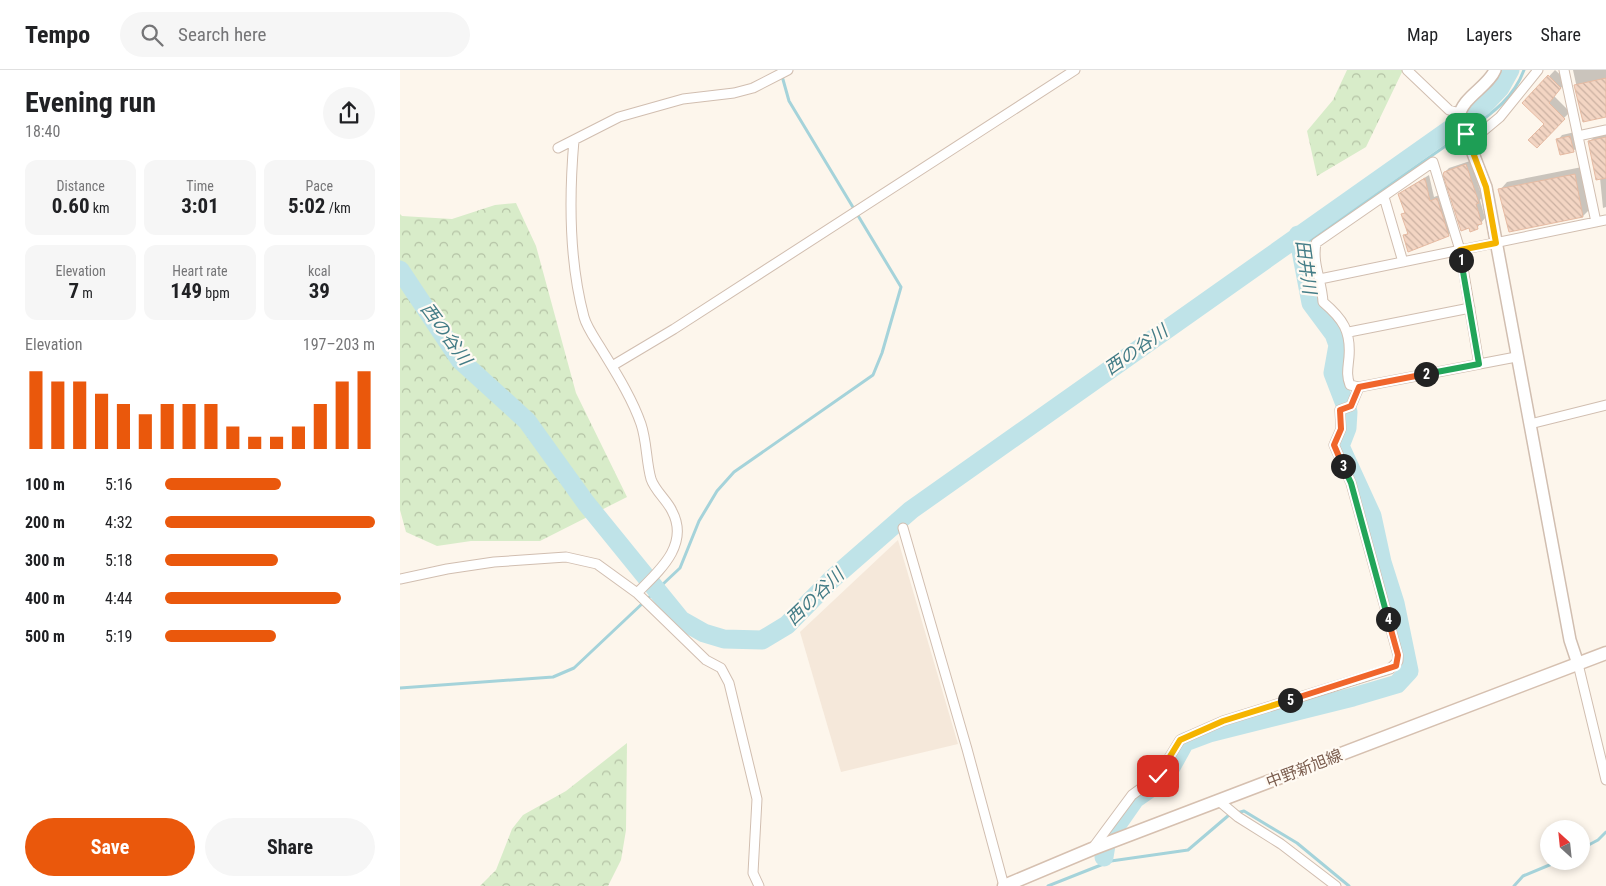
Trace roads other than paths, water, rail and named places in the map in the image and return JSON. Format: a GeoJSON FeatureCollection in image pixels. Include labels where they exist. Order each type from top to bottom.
{"type":"FeatureCollection","features":[{"type":"Feature","properties":{"kind":"main road","name":"中野新旭線"},"geometry":{"type":"LineString","coordinates":[[1004,886],[1092,849],[1606,653]]}},
{"type":"Feature","properties":{"kind":"street"},"geometry":{"type":"LineString","coordinates":[[558,148],[619,117],[683,99],[734,93],[753,88],[788,70]]}},
{"type":"Feature","properties":{"kind":"street"},"geometry":{"type":"LineString","coordinates":[[612,366],[856,212],[1075,70]]}},
{"type":"Feature","properties":{"kind":"street"},"geometry":{"type":"LineString","coordinates":[[1407,70],[1449,110],[1460,113]]}},
{"type":"Feature","properties":{"kind":"street"},"geometry":{"type":"LineString","coordinates":[[1495,70],[1493,77],[1463,106],[1460,113],[1462,125],[1486,187],[1570,640],[1578,664],[1606,780]]}},
{"type":"Feature","properties":{"kind":"street"},"geometry":{"type":"LineString","coordinates":[[1470,142],[1500,117],[1538,70]]}},
{"type":"Feature","properties":{"kind":"street"},"geometry":{"type":"LineString","coordinates":[[1564,70],[1596,222]]}},
{"type":"Feature","properties":{"kind":"street"},"geometry":{"type":"LineString","coordinates":[[1578,136],[1606,130]]}},
{"type":"Feature","properties":{"kind":"street"},"geometry":{"type":"LineString","coordinates":[[574,140],[571,186],[577,285],[584,319],[612,366],[641,423],[652,480],[672,509],[678,522],[678,540],[669,559],[636,593]]}},
{"type":"Feature","properties":{"kind":"street"},"geometry":{"type":"LineString","coordinates":[[1479,364],[1460,250],[1433,162],[1316,243],[1313,257],[1320,280],[1323,302],[1334,312],[1349,332],[1349,357],[1346,376],[1350,385],[1359,387],[1479,364],[1516,356]]}},
{"type":"Feature","properties":{"kind":"street"},"geometry":{"type":"LineString","coordinates":[[1384,196],[1403,262]]}},
{"type":"Feature","properties":{"kind":"street"},"geometry":{"type":"LineString","coordinates":[[1320,280],[1606,220]]}},
{"type":"Feature","properties":{"kind":"street"},"geometry":{"type":"LineString","coordinates":[[1349,332],[1470,308]]}},
{"type":"Feature","properties":{"kind":"street"},"geometry":{"type":"LineString","coordinates":[[1092,849],[1132,795],[1158,776],[1180,740],[1223,721],[1390,669],[1398,662],[1398,655],[1351,483],[1334,445],[1341,429],[1340,410],[1351,406],[1359,387]]}},
{"type":"Feature","properties":{"kind":"street"},"geometry":{"type":"LineString","coordinates":[[1530,424],[1606,405]]}},
{"type":"Feature","properties":{"kind":"street"},"geometry":{"type":"LineString","coordinates":[[903,528],[967,749],[1004,886]]}},
{"type":"Feature","properties":{"kind":"street"},"geometry":{"type":"LineString","coordinates":[[400,579],[494,562],[566,557],[597,564],[636,593],[706,660],[721,668],[729,683],[758,799],[753,873],[759,886]]}},
{"type":"Feature","properties":{"kind":"street"},"geometry":{"type":"LineString","coordinates":[[1219,801],[1238,817],[1281,844],[1336,886]]}},
{"type":"Feature","properties":{"kind":"waterway","name":"西の谷川"},"geometry":{"type":"LineString","coordinates":[[400,270],[460,360],[527,421],[586,503],[681,620],[704,633],[724,639],[762,640],[787,625],[832,579],[911,510],[1483,106],[1500,88],[1510,70]]}},
{"type":"Feature","properties":{"kind":"waterway"},"geometry":{"type":"LineString","coordinates":[[1471,128],[1488,116],[1509,96],[1520,80],[1524,70]]}},
{"type":"Feature","properties":{"kind":"waterway"},"geometry":{"type":"LineString","coordinates":[[400,688],[553,677],[574,668],[680,568],[699,521],[717,491],[734,472],[873,375],[882,353],[901,287],[789,101],[782,76]]}},
{"type":"Feature","properties":{"kind":"waterway"},"geometry":{"type":"LineString","coordinates":[[1300,247],[1457,138]]}},
{"type":"Feature","properties":{"kind":"waterway","name":"田井川"},"geometry":{"type":"LineString","coordinates":[[1104,857],[1107,839],[1135,799],[1165,778],[1185,742],[1209,733],[1397,684],[1409,671],[1395,603],[1382,562],[1372,516],[1340,446],[1347,428],[1348,412],[1333,373],[1338,345],[1334,334],[1311,303],[1298,235]]}},
{"type":"Feature","properties":{"kind":"waterway"},"geometry":{"type":"LineString","coordinates":[[1048,886],[1111,861],[1188,850],[1229,815],[1244,811],[1297,843],[1349,886]]}},
{"type":"Feature","properties":{"kind":"waterway"},"geometry":{"type":"LineString","coordinates":[[1590,844],[1606,832]]}},
{"type":"Feature","properties":{"kind":"waterway"},"geometry":{"type":"LineString","coordinates":[[1514,886],[1523,876],[1540,869]]}}]}
